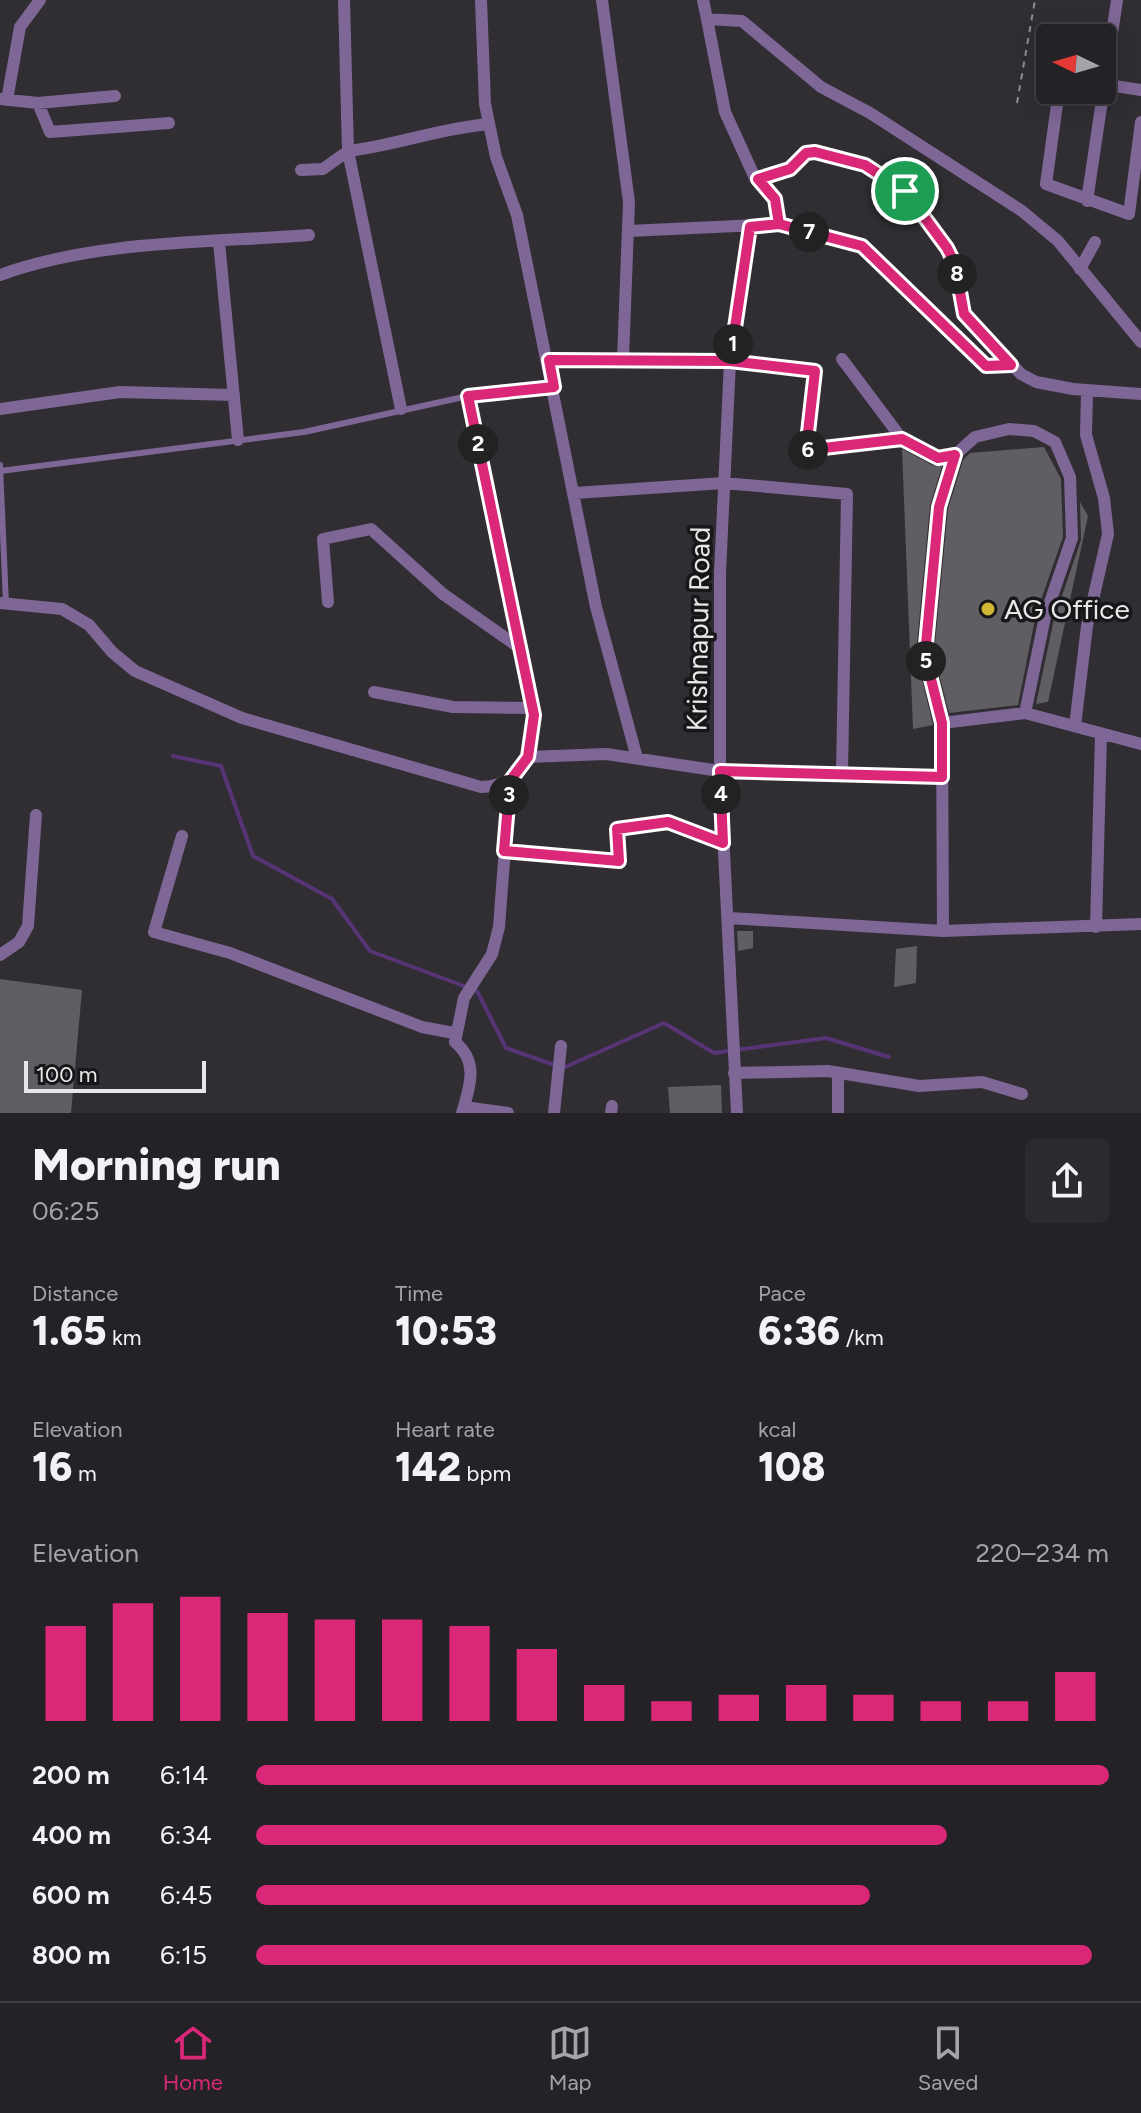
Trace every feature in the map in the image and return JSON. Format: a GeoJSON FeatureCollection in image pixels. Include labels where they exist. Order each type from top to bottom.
{"type":"FeatureCollection","features":[{"type":"Feature","properties":{"kind":"street"},"geometry":{"type":"LineString","coordinates":[[40,0],[20,27],[3,100],[38,103],[115,96]]}},
{"type":"Feature","properties":{"kind":"street"},"geometry":{"type":"LineString","coordinates":[[344,0],[348,151],[401,409]]}},
{"type":"Feature","properties":{"kind":"street"},"geometry":{"type":"LineString","coordinates":[[481,0],[489,124],[496,157],[517,215],[549,360],[596,607],[637,758]]}},
{"type":"Feature","properties":{"kind":"street"},"geometry":{"type":"LineString","coordinates":[[602,0],[629,202],[623,359]]}},
{"type":"Feature","properties":{"kind":"street"},"geometry":{"type":"LineString","coordinates":[[703,0],[725,112],[751,175],[775,199],[779,224]]}},
{"type":"Feature","properties":{"kind":"street"},"geometry":{"type":"LineString","coordinates":[[1113,24],[1117,0]]}},
{"type":"Feature","properties":{"kind":"street"},"geometry":{"type":"LineString","coordinates":[[707,19],[742,21],[821,87],[870,113],[1022,211],[1058,241],[1141,342]]}},
{"type":"Feature","properties":{"kind":"street"},"geometry":{"type":"LineString","coordinates":[[1116,86],[1141,90]]}},
{"type":"Feature","properties":{"kind":"street"},"geometry":{"type":"LineString","coordinates":[[38,103],[50,132],[169,123]]}},
{"type":"Feature","properties":{"kind":"street"},"geometry":{"type":"LineString","coordinates":[[1057,104],[1046,184],[1129,214],[1141,122]]}},
{"type":"Feature","properties":{"kind":"street"},"geometry":{"type":"LineString","coordinates":[[1087,201],[1100,104]]}},
{"type":"Feature","properties":{"kind":"street"},"geometry":{"type":"LineString","coordinates":[[301,170],[323,169],[348,151],[381,147],[447,127],[489,124]]}},
{"type":"Feature","properties":{"kind":"street"},"geometry":{"type":"LineString","coordinates":[[758,179],[790,169],[806,153],[815,152],[865,165],[897,184],[947,248],[955,264],[964,314],[1011,365],[1036,382],[1087,391],[1141,394]]}},
{"type":"Feature","properties":{"kind":"street"},"geometry":{"type":"LineString","coordinates":[[628,231],[779,224],[862,246],[986,366],[1011,365]]}},
{"type":"Feature","properties":{"kind":"street","name":"Krishnapur Road"},"geometry":{"type":"LineString","coordinates":[[737,1113],[720,771],[724,483],[730,361],[750,227]]}},
{"type":"Feature","properties":{"kind":"street"},"geometry":{"type":"LineString","coordinates":[[0,275],[41,260],[86,253],[309,235]]}},
{"type":"Feature","properties":{"kind":"street"},"geometry":{"type":"LineString","coordinates":[[219,242],[238,440]]}},
{"type":"Feature","properties":{"kind":"street"},"geometry":{"type":"LineString","coordinates":[[1080,269],[1095,242]]}},
{"type":"Feature","properties":{"kind":"street"},"geometry":{"type":"LineString","coordinates":[[842,359],[902,439],[938,458],[955,455]]}},
{"type":"Feature","properties":{"kind":"street"},"geometry":{"type":"LineString","coordinates":[[815,371],[806,450],[902,439]]}},
{"type":"Feature","properties":{"kind":"street"},"geometry":{"type":"LineString","coordinates":[[3,604],[62,609],[89,625],[112,652],[135,671],[242,718],[481,787],[501,786],[510,781],[528,757],[533,708],[468,396],[554,387]]}},
{"type":"Feature","properties":{"kind":"street"},"geometry":{"type":"LineString","coordinates":[[1075,726],[1087,626],[1108,534],[1104,498],[1086,435],[1087,391]]}},
{"type":"Feature","properties":{"kind":"street"},"geometry":{"type":"LineString","coordinates":[[0,409],[120,392],[234,395]]}},
{"type":"Feature","properties":{"kind":"street"},"geometry":{"type":"LineString","coordinates":[[943,931],[942,723],[925,655],[939,507],[955,455],[975,437],[1009,429],[1034,431],[1055,442],[1070,477],[1072,538],[1045,617],[1025,713]]}},
{"type":"Feature","properties":{"kind":"street"},"geometry":{"type":"LineString","coordinates":[[575,493],[724,483],[847,494],[842,774]]}},
{"type":"Feature","properties":{"kind":"street"},"geometry":{"type":"LineString","coordinates":[[328,602],[323,539],[371,529],[443,594],[520,648]]}},
{"type":"Feature","properties":{"kind":"street"},"geometry":{"type":"LineString","coordinates":[[374,692],[453,707],[533,708]]}},
{"type":"Feature","properties":{"kind":"street"},"geometry":{"type":"LineString","coordinates":[[942,723],[1025,713],[1141,744]]}},
{"type":"Feature","properties":{"kind":"street"},"geometry":{"type":"LineString","coordinates":[[1096,927],[1101,734]]}},
{"type":"Feature","properties":{"kind":"street"},"geometry":{"type":"LineString","coordinates":[[528,757],[606,754],[720,771],[942,777]]}},
{"type":"Feature","properties":{"kind":"street"},"geometry":{"type":"LineString","coordinates":[[508,1113],[463,1110],[472,1068],[466,1052],[455,1042],[454,1033],[468,987],[492,954],[503,895],[510,781]]}},
{"type":"Feature","properties":{"kind":"street"},"geometry":{"type":"LineString","coordinates":[[0,955],[19,942],[28,926],[36,815]]}},
{"type":"Feature","properties":{"kind":"street"},"geometry":{"type":"LineString","coordinates":[[504,851],[619,861],[617,829],[668,822],[723,843]]}},
{"type":"Feature","properties":{"kind":"street"},"geometry":{"type":"LineString","coordinates":[[182,836],[154,932],[230,953],[422,1027],[454,1033]]}},
{"type":"Feature","properties":{"kind":"street"},"geometry":{"type":"LineString","coordinates":[[729,918],[943,931],[1141,924]]}},
{"type":"Feature","properties":{"kind":"street"},"geometry":{"type":"LineString","coordinates":[[554,1113],[561,1046]]}},
{"type":"Feature","properties":{"kind":"street"},"geometry":{"type":"LineString","coordinates":[[734,1073],[772,1070],[838,1073],[919,1086],[982,1082],[1022,1094]]}},
{"type":"Feature","properties":{"kind":"street"},"geometry":{"type":"LineString","coordinates":[[838,1073],[838,1113]]}},
{"type":"Feature","properties":{"kind":"lane"},"geometry":{"type":"LineString","coordinates":[[549,360],[730,361],[815,371]]}},
{"type":"Feature","properties":{"kind":"lane"},"geometry":{"type":"LineString","coordinates":[[3,604],[0,469],[304,432],[468,396]]}},
{"type":"Feature","properties":{"kind":"path"},"geometry":{"type":"LineString","coordinates":[[1017,103],[1035,0]]}},
{"type":"Feature","properties":{"kind":"building","name":"AG Office"},"geometry":{"type":"Polygon","coordinates":[[[1044,447],[1061,479],[1063,537],[1036,614],[1018,705],[949,713],[934,654],[948,509],[963,460],[970,453],[1044,447]]]}},
{"type":"Feature","properties":{"kind":"building"},"geometry":{"type":"Polygon","coordinates":[[[902,449],[934,466],[942,466],[930,506],[916,654],[933,725],[913,729],[902,449]]]}},
{"type":"Feature","properties":{"kind":"building"},"geometry":{"type":"Polygon","coordinates":[[[1080,502],[1088,516],[1048,702],[1036,704],[1054,619],[1081,540],[1080,502]]]}},
{"type":"Feature","properties":{"kind":"building"},"geometry":{"type":"Polygon","coordinates":[[[737,931],[753,931],[753,948],[738,951],[737,931]]]}},
{"type":"Feature","properties":{"kind":"building"},"geometry":{"type":"Polygon","coordinates":[[[917,946],[916,983],[894,987],[896,949],[917,946]]]}},
{"type":"Feature","properties":{"kind":"building"},"geometry":{"type":"Polygon","coordinates":[[[0,979],[82,990],[71,1113],[0,1113],[0,979]]]}},
{"type":"Feature","properties":{"kind":"building"},"geometry":{"type":"Polygon","coordinates":[[[721,1085],[722,1113],[670,1113],[668,1087],[721,1085]]]}},
{"type":"Feature","properties":{"kind":"waterway"},"geometry":{"type":"LineString","coordinates":[[173,756],[221,766],[253,856],[332,899],[370,951],[477,991],[506,1048],[563,1068],[664,1023],[714,1053],[826,1038],[889,1057]]}},
{"type":"Feature","properties":{"kind":"place","name":"AG Office"},"geometry":{"type":"Point","coordinates":[988,609]}},
{"type":"Feature","properties":{"kind":"route"},"geometry":{"type":"LineString","coordinates":[[905,191],[865,165],[815,152],[806,153],[798,165],[790,169],[758,179],[775,199],[779,224],[750,227],[730,361],[549,360],[554,387],[468,396],[534,715],[528,757],[510,781],[504,851],[619,861],[617,829],[668,822],[723,843],[720,771],[942,777],[942,723],[925,655],[930,573],[939,507],[955,455],[938,458],[902,439],[806,450],[815,371],[730,361],[742,290],[750,227],[779,224],[862,246],[986,366],[1011,365],[964,314],[955,264],[947,248],[905,191]]}}]}
